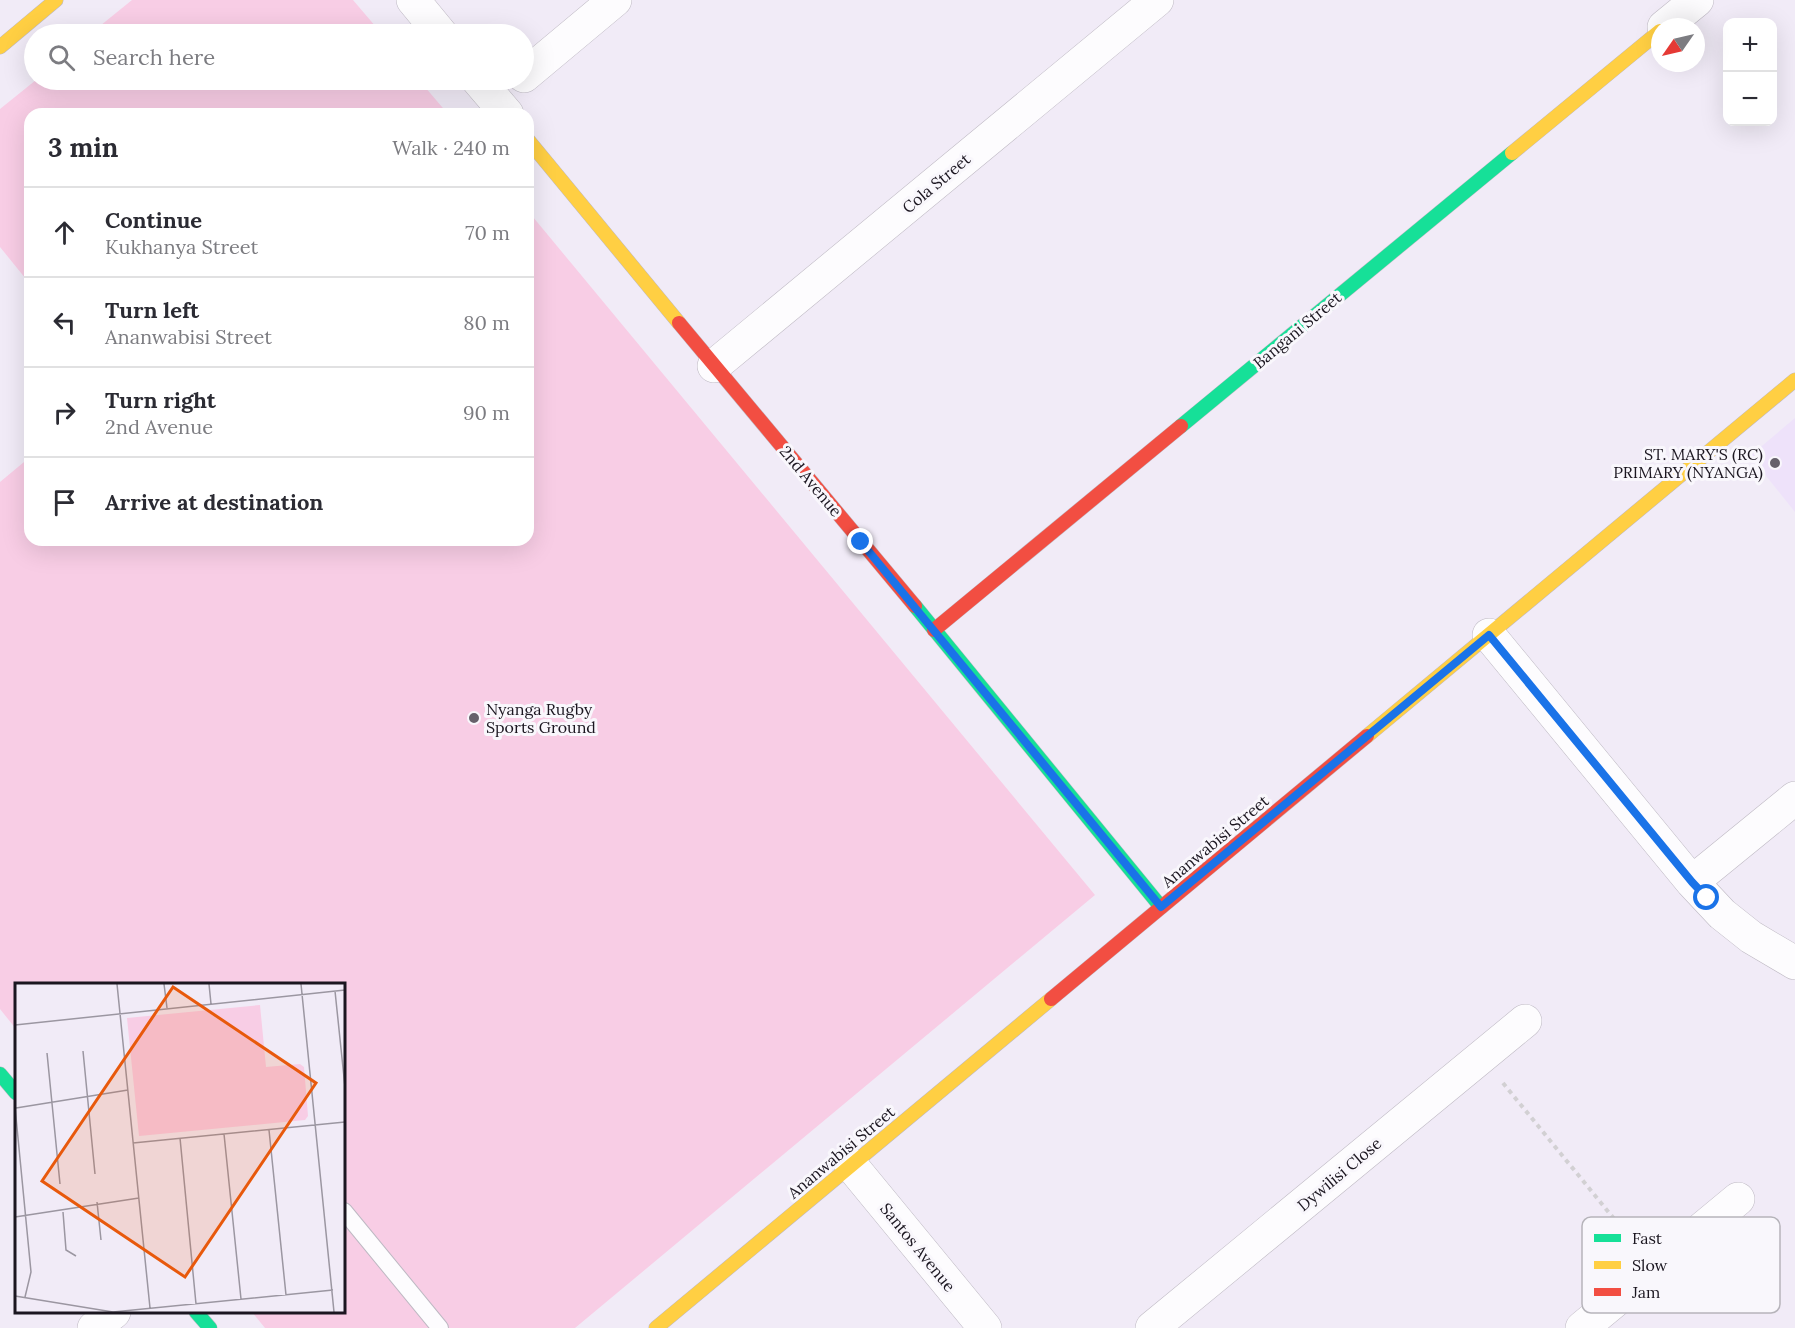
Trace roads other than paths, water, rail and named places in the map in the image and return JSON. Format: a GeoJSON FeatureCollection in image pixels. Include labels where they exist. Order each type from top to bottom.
{"type":"FeatureCollection","features":[{"type":"Feature","properties":{"kind":"street"},"geometry":{"type":"LineString","coordinates":[[27,24],[56,0]]}},
{"type":"Feature","properties":{"kind":"street"},"geometry":{"type":"LineString","coordinates":[[413,0],[433,24]]}},
{"type":"Feature","properties":{"kind":"street"},"geometry":{"type":"LineString","coordinates":[[534,68],[615,0]]}},
{"type":"Feature","properties":{"kind":"street","name":"Cola Street"},"geometry":{"type":"LineString","coordinates":[[714,366],[1157,0]]}},
{"type":"Feature","properties":{"kind":"street"},"geometry":{"type":"LineString","coordinates":[[1675,18],[1697,0]]}},
{"type":"Feature","properties":{"kind":"street"},"geometry":{"type":"LineString","coordinates":[[0,47],[24,27]]}},
{"type":"Feature","properties":{"kind":"street","name":"Bangani Street"},"geometry":{"type":"LineString","coordinates":[[934,630],[1651,38]]}},
{"type":"Feature","properties":{"kind":"street","name":"2nd Avenue"},"geometry":{"type":"LineString","coordinates":[[534,147],[1161,907]]}},
{"type":"Feature","properties":{"kind":"street","name":"Ananwabisi Street"},"geometry":{"type":"LineString","coordinates":[[656,1328],[1795,380]]}},
{"type":"Feature","properties":{"kind":"street"},"geometry":{"type":"LineString","coordinates":[[1489,635],[1692,882],[1722,914],[1751,937],[1795,963]]}},
{"type":"Feature","properties":{"kind":"street"},"geometry":{"type":"LineString","coordinates":[[1692,882],[1795,798]]}},
{"type":"Feature","properties":{"kind":"street","name":"Dywilisi Close"},"geometry":{"type":"LineString","coordinates":[[1152,1328],[1525,1021]]}},
{"type":"Feature","properties":{"kind":"street"},"geometry":{"type":"LineString","coordinates":[[0,1074],[15,1093]]}},
{"type":"Feature","properties":{"kind":"street","name":"Santos Avenue"},"geometry":{"type":"LineString","coordinates":[[851,1165],[985,1328]]}},
{"type":"Feature","properties":{"kind":"street"},"geometry":{"type":"LineString","coordinates":[[1716,1217],[1738,1199]]}},
{"type":"Feature","properties":{"kind":"street"},"geometry":{"type":"LineString","coordinates":[[94,1328],[112,1313]]}},
{"type":"Feature","properties":{"kind":"street"},"geometry":{"type":"LineString","coordinates":[[198,1313],[210,1328]]}},
{"type":"Feature","properties":{"kind":"street"},"geometry":{"type":"LineString","coordinates":[[1582,1328],[1600,1313]]}},
{"type":"Feature","properties":{"kind":"lane"},"geometry":{"type":"LineString","coordinates":[[345,1212],[440,1328]]}},
{"type":"Feature","properties":{"kind":"place","name":"ST. MARY'S (RC) PRIMARY (NYANGA)"},"geometry":{"type":"Point","coordinates":[1775,463]}},
{"type":"Feature","properties":{"kind":"place","name":"Nyanga Rugby Sports Ground"},"geometry":{"type":"Point","coordinates":[474,718]}}]}
